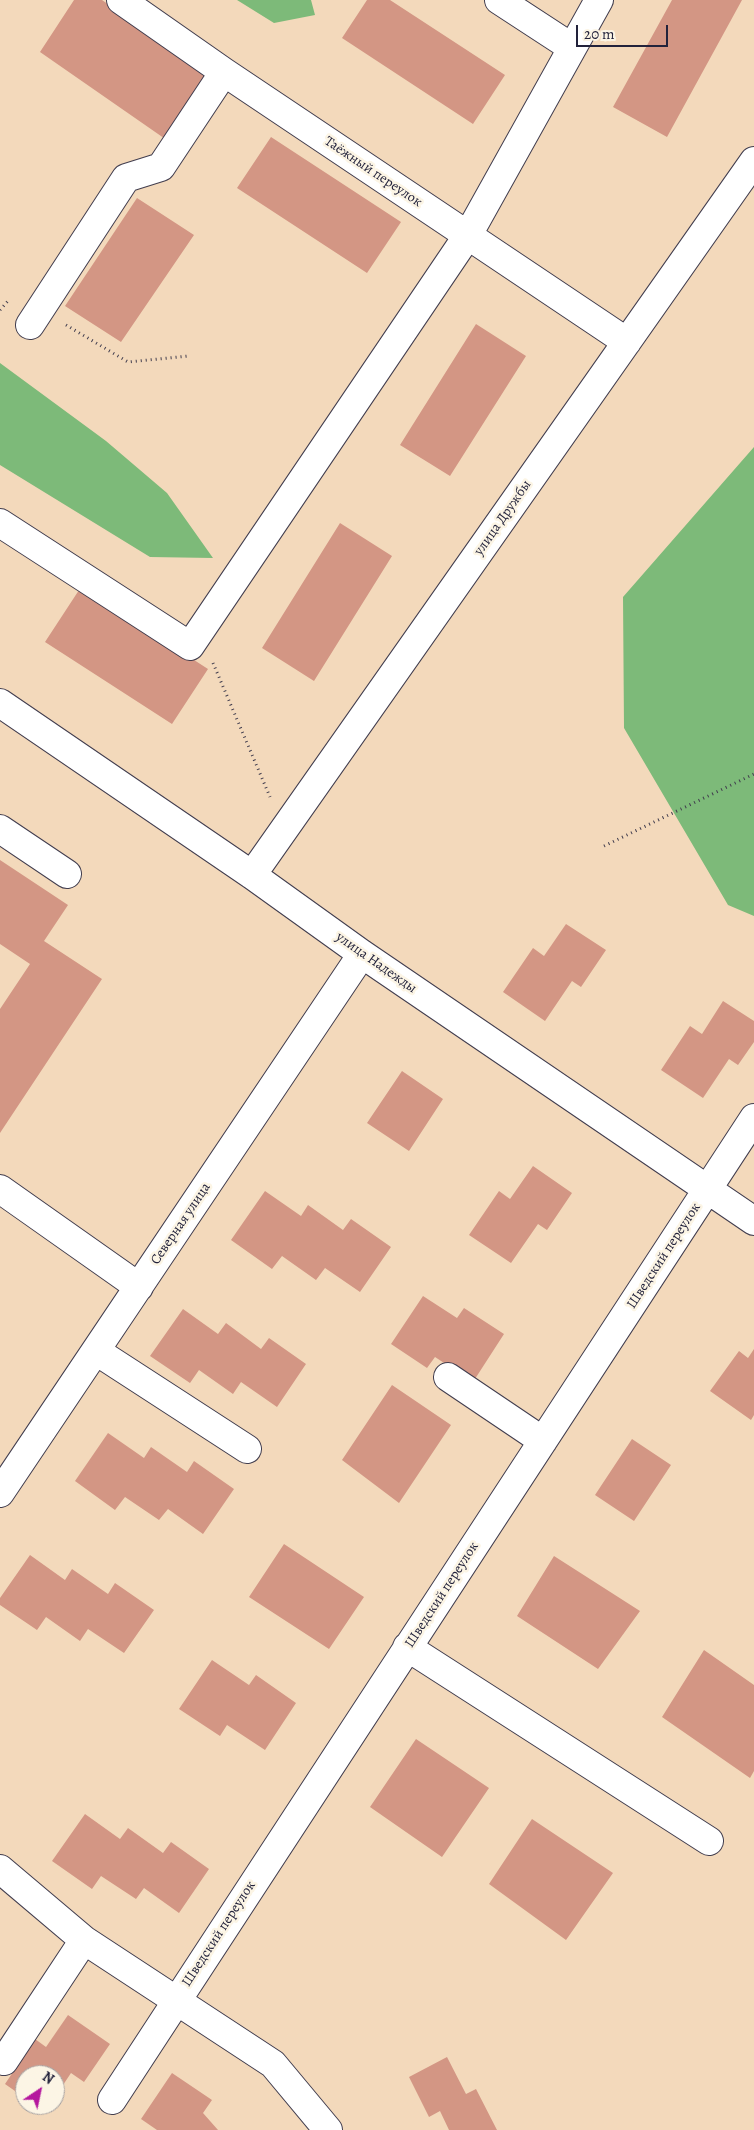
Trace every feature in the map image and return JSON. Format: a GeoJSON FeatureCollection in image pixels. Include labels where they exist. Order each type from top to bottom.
{"type":"FeatureCollection","features":[{"type":"Feature","properties":{"kind":"street","name":"Таёжный переулок"},"geometry":{"type":"LineString","coordinates":[[121,0],[224,72],[627,342]]}},
{"type":"Feature","properties":{"kind":"street"},"geometry":{"type":"LineString","coordinates":[[499,0],[571,47]]}},
{"type":"Feature","properties":{"kind":"street"},"geometry":{"type":"LineString","coordinates":[[0,523],[190,646],[468,235],[571,47],[599,0]]}},
{"type":"Feature","properties":{"kind":"street"},"geometry":{"type":"LineString","coordinates":[[35,317],[126,178],[161,167],[224,72]]}},
{"type":"Feature","properties":{"kind":"street","name":"улица Дружбы"},"geometry":{"type":"LineString","coordinates":[[252,874],[754,162]]}},
{"type":"Feature","properties":{"kind":"street","name":"улица Надежды"},"geometry":{"type":"LineString","coordinates":[[0,704],[252,874],[362,954],[754,1221]]}},
{"type":"Feature","properties":{"kind":"street"},"geometry":{"type":"LineString","coordinates":[[0,829],[67,874]]}},
{"type":"Feature","properties":{"kind":"street","name":"Северная улица"},"geometry":{"type":"LineString","coordinates":[[0,1493],[362,954]]}},
{"type":"Feature","properties":{"kind":"street","name":"Шведский переулок"},"geometry":{"type":"LineString","coordinates":[[112,2100],[176,1999],[754,1118]]}},
{"type":"Feature","properties":{"kind":"street"},"geometry":{"type":"LineString","coordinates":[[0,1189],[138,1287]]}},
{"type":"Feature","properties":{"kind":"street"},"geometry":{"type":"LineString","coordinates":[[96,1350],[247,1449]]}},
{"type":"Feature","properties":{"kind":"street"},"geometry":{"type":"LineString","coordinates":[[448,1377],[543,1440]]}},
{"type":"Feature","properties":{"kind":"street"},"geometry":{"type":"LineString","coordinates":[[407,1647],[709,1841]]}},
{"type":"Feature","properties":{"kind":"street"},"geometry":{"type":"LineString","coordinates":[[0,1869],[84,1940],[273,2064],[328,2130]]}},
{"type":"Feature","properties":{"kind":"street"},"geometry":{"type":"LineString","coordinates":[[4,2061],[84,1940]]}},
{"type":"Feature","properties":{"kind":"path"},"geometry":{"type":"LineString","coordinates":[[35,317],[128,362],[188,356]]}},
{"type":"Feature","properties":{"kind":"path"},"geometry":{"type":"LineString","coordinates":[[190,646],[214,664],[284,829]]}},
{"type":"Feature","properties":{"kind":"path"},"geometry":{"type":"LineString","coordinates":[[604,846],[754,774]]}},
{"type":"Feature","properties":{"kind":"green space"},"geometry":{"type":"Polygon","coordinates":[[[237,0],[311,0],[315,15],[274,23],[237,0]]]}},
{"type":"Feature","properties":{"kind":"green space"},"geometry":{"type":"Polygon","coordinates":[[[0,363],[106,441],[167,493],[213,558],[150,557],[0,465],[0,363]]]}},
{"type":"Feature","properties":{"kind":"green space"},"geometry":{"type":"Polygon","coordinates":[[[754,447],[754,916],[728,905],[624,728],[623,597],[754,447]]]}},
{"type":"Feature","properties":{"kind":"building"},"geometry":{"type":"Polygon","coordinates":[[[74,0],[102,0],[214,79],[171,143],[40,52],[74,0]]]}},
{"type":"Feature","properties":{"kind":"building"},"geometry":{"type":"Polygon","coordinates":[[[367,0],[390,0],[505,75],[473,124],[342,38],[367,0]]]}},
{"type":"Feature","properties":{"kind":"building"},"geometry":{"type":"Polygon","coordinates":[[[672,0],[742,0],[667,137],[613,107],[672,0]]]}},
{"type":"Feature","properties":{"kind":"building"},"geometry":{"type":"Polygon","coordinates":[[[271,137],[401,222],[367,273],[237,188],[271,137]]]}},
{"type":"Feature","properties":{"kind":"building"},"geometry":{"type":"Polygon","coordinates":[[[137,198],[194,235],[121,342],[65,306],[137,198]]]}},
{"type":"Feature","properties":{"kind":"building"},"geometry":{"type":"Polygon","coordinates":[[[476,324],[526,356],[450,476],[400,445],[476,324]]]}},
{"type":"Feature","properties":{"kind":"building"},"geometry":{"type":"Polygon","coordinates":[[[340,523],[392,556],[314,681],[262,648],[340,523]]]}},
{"type":"Feature","properties":{"kind":"building"},"geometry":{"type":"Polygon","coordinates":[[[81,587],[208,669],[172,724],[45,642],[81,587]]]}},
{"type":"Feature","properties":{"kind":"building"},"geometry":{"type":"Polygon","coordinates":[[[0,860],[68,905],[44,941],[102,979],[0,1133],[0,1009],[30,964],[0,944],[0,860]]]}},
{"type":"Feature","properties":{"kind":"building"},"geometry":{"type":"Polygon","coordinates":[[[566,924],[606,950],[581,987],[572,981],[545,1021],[503,992],[533,948],[544,956],[566,924]]]}},
{"type":"Feature","properties":{"kind":"building"},"geometry":{"type":"Polygon","coordinates":[[[723,1001],[754,1021],[754,1042],[738,1065],[729,1059],[703,1098],[661,1070],[690,1026],[702,1034],[723,1001]]]}},
{"type":"Feature","properties":{"kind":"building"},"geometry":{"type":"Polygon","coordinates":[[[402,1071],[443,1099],[409,1151],[367,1123],[402,1071]]]}},
{"type":"Feature","properties":{"kind":"building"},"geometry":{"type":"Polygon","coordinates":[[[533,1166],[572,1193],[547,1230],[538,1224],[511,1263],[469,1235],[499,1191],[510,1199],[533,1166]]]}},
{"type":"Feature","properties":{"kind":"building"},"geometry":{"type":"Polygon","coordinates":[[[265,1191],[301,1216],[308,1205],[343,1230],[351,1219],[391,1247],[360,1292],[325,1268],[316,1280],[282,1256],[272,1269],[231,1240],[265,1191]]]}},
{"type":"Feature","properties":{"kind":"building"},"geometry":{"type":"Polygon","coordinates":[[[423,1296],[457,1318],[464,1308],[504,1334],[473,1382],[435,1357],[427,1368],[391,1344],[423,1296]]]}},
{"type":"Feature","properties":{"kind":"building"},"geometry":{"type":"Polygon","coordinates":[[[183,1309],[218,1334],[226,1323],[261,1349],[269,1338],[306,1364],[277,1407],[241,1382],[233,1394],[199,1370],[190,1383],[150,1356],[183,1309]]]}},
{"type":"Feature","properties":{"kind":"building"},"geometry":{"type":"Polygon","coordinates":[[[754,1349],[754,1415],[751,1420],[710,1391],[739,1351],[748,1358],[754,1349]]]}},
{"type":"Feature","properties":{"kind":"building"},"geometry":{"type":"Polygon","coordinates":[[[392,1385],[451,1425],[399,1503],[342,1460],[392,1385]]]}},
{"type":"Feature","properties":{"kind":"building"},"geometry":{"type":"Polygon","coordinates":[[[108,1433],[144,1458],[151,1447],[187,1472],[194,1461],[234,1489],[203,1534],[168,1509],[159,1520],[125,1497],[115,1510],[75,1481],[108,1433]]]}},
{"type":"Feature","properties":{"kind":"building"},"geometry":{"type":"Polygon","coordinates":[[[632,1439],[671,1465],[634,1521],[595,1495],[632,1439]]]}},
{"type":"Feature","properties":{"kind":"building"},"geometry":{"type":"Polygon","coordinates":[[[284,1544],[364,1597],[329,1649],[249,1597],[284,1544]]]}},
{"type":"Feature","properties":{"kind":"building"},"geometry":{"type":"Polygon","coordinates":[[[30,1555],[65,1580],[72,1569],[108,1594],[115,1583],[154,1610],[124,1653],[88,1629],[80,1641],[46,1617],[37,1630],[0,1605],[0,1598],[30,1555]]]}},
{"type":"Feature","properties":{"kind":"building"},"geometry":{"type":"Polygon","coordinates":[[[554,1556],[640,1611],[598,1669],[517,1616],[554,1556]]]}},
{"type":"Feature","properties":{"kind":"building"},"geometry":{"type":"Polygon","coordinates":[[[704,1650],[754,1685],[754,1771],[750,1778],[662,1717],[704,1650]]]}},
{"type":"Feature","properties":{"kind":"building"},"geometry":{"type":"Polygon","coordinates":[[[212,1660],[249,1685],[256,1675],[296,1703],[265,1750],[227,1725],[220,1736],[179,1709],[212,1660]]]}},
{"type":"Feature","properties":{"kind":"building"},"geometry":{"type":"Polygon","coordinates":[[[416,1739],[489,1788],[442,1857],[370,1807],[416,1739]]]}},
{"type":"Feature","properties":{"kind":"building"},"geometry":{"type":"Polygon","coordinates":[[[85,1814],[120,1839],[128,1828],[163,1853],[171,1842],[209,1869],[179,1913],[144,1888],[136,1899],[101,1876],[92,1889],[52,1861],[85,1814]]]}},
{"type":"Feature","properties":{"kind":"building"},"geometry":{"type":"Polygon","coordinates":[[[532,1819],[613,1873],[566,1940],[489,1884],[532,1819]]]}},
{"type":"Feature","properties":{"kind":"building"},"geometry":{"type":"Polygon","coordinates":[[[68,2015],[110,2044],[84,2082],[71,2073],[65,2082],[65,2065],[18,2065],[35,2039],[46,2047],[68,2015]]]}},
{"type":"Feature","properties":{"kind":"building"},"geometry":{"type":"Polygon","coordinates":[[[447,2057],[466,2094],[476,2089],[497,2130],[449,2130],[440,2111],[429,2117],[409,2077],[447,2057]]]}},
{"type":"Feature","properties":{"kind":"building"},"geometry":{"type":"Polygon","coordinates":[[[15,2069],[15,2091],[5,2084],[15,2069]]]}},
{"type":"Feature","properties":{"kind":"building"},"geometry":{"type":"Polygon","coordinates":[[[172,2073],[212,2100],[203,2113],[218,2130],[157,2130],[141,2119],[172,2073]]]}}]}
